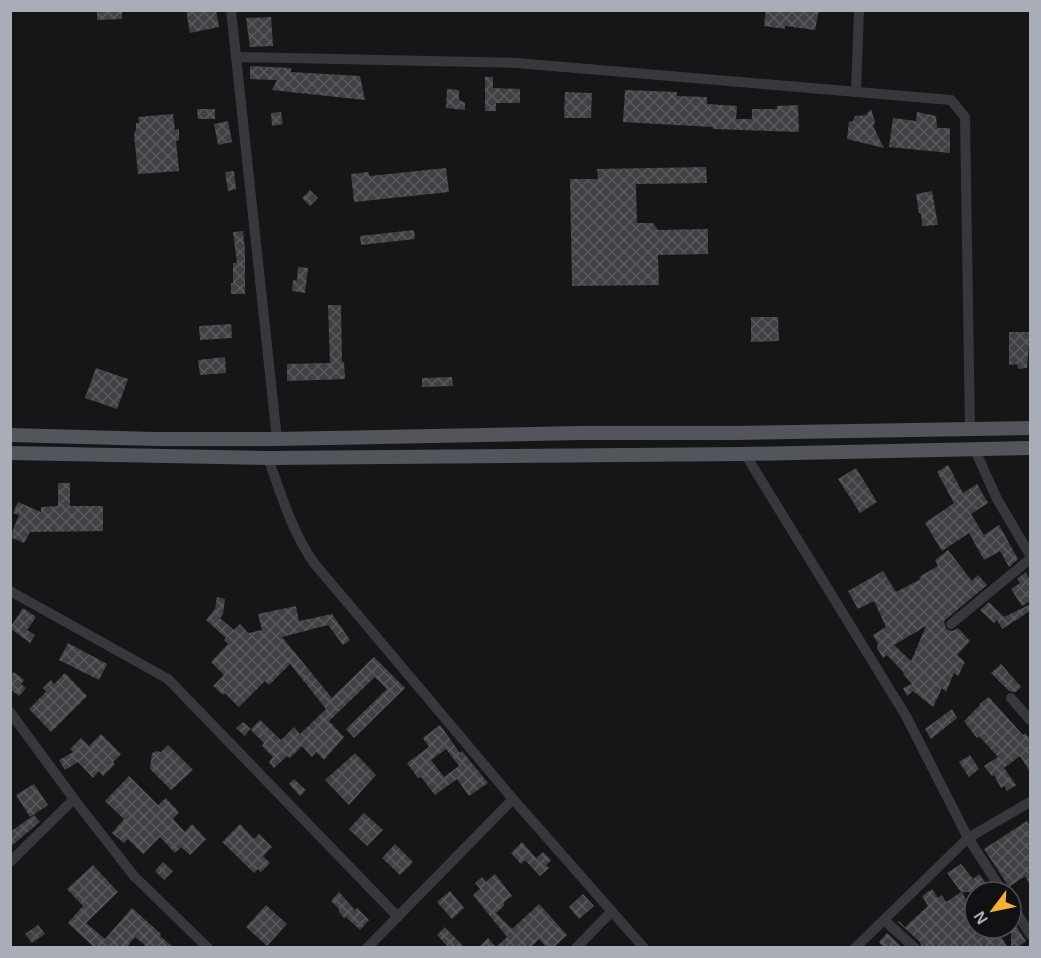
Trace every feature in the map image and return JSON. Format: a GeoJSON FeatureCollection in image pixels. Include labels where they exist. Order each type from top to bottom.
{"type":"FeatureCollection","features":[{"type":"Feature","properties":{"kind":"main road"},"geometry":{"type":"LineString","coordinates":[[10,435],[156,439],[277,439],[1030,428]]}},
{"type":"Feature","properties":{"kind":"main road"},"geometry":{"type":"LineString","coordinates":[[10,453],[268,458],[745,454],[1030,448]]}},
{"type":"Feature","properties":{"kind":"street"},"geometry":{"type":"LineString","coordinates":[[231,10],[277,439]]}},
{"type":"Feature","properties":{"kind":"street"},"geometry":{"type":"LineString","coordinates":[[856,92],[859,10]]}},
{"type":"Feature","properties":{"kind":"street"},"geometry":{"type":"LineString","coordinates":[[237,57],[517,63],[951,100],[965,117],[970,430]]}},
{"type":"Feature","properties":{"kind":"street"},"geometry":{"type":"LineString","coordinates":[[951,624],[1030,557],[997,499],[974,448]]}},
{"type":"Feature","properties":{"kind":"street"},"geometry":{"type":"LineString","coordinates":[[745,454],[906,716],[968,838],[995,880]]}},
{"type":"Feature","properties":{"kind":"street"},"geometry":{"type":"LineString","coordinates":[[268,458],[284,504],[314,563],[513,799],[644,948]]}},
{"type":"Feature","properties":{"kind":"street"},"geometry":{"type":"LineString","coordinates":[[10,591],[168,679],[398,917]]}},
{"type":"Feature","properties":{"kind":"street"},"geometry":{"type":"LineString","coordinates":[[1011,698],[1030,720]]}},
{"type":"Feature","properties":{"kind":"street"},"geometry":{"type":"LineString","coordinates":[[10,712],[134,876],[207,948]]}},
{"type":"Feature","properties":{"kind":"street"},"geometry":{"type":"LineString","coordinates":[[10,862],[74,799]]}},
{"type":"Feature","properties":{"kind":"street"},"geometry":{"type":"LineString","coordinates":[[367,948],[513,799]]}},
{"type":"Feature","properties":{"kind":"street"},"geometry":{"type":"LineString","coordinates":[[855,948],[968,838],[1030,802]]}},
{"type":"Feature","properties":{"kind":"street"},"geometry":{"type":"LineString","coordinates":[[576,948],[612,911]]}},
{"type":"Feature","properties":{"kind":"street"},"geometry":{"type":"LineString","coordinates":[[884,920],[915,948]]}},
{"type":"Feature","properties":{"kind":"building"},"geometry":{"type":"Polygon","coordinates":[[[97,10],[122,10],[122,19],[97,20],[97,10]]]}},
{"type":"Feature","properties":{"kind":"building"},"geometry":{"type":"Polygon","coordinates":[[[186,10],[216,10],[219,27],[190,33],[186,10]]]}},
{"type":"Feature","properties":{"kind":"building"},"geometry":{"type":"Polygon","coordinates":[[[766,10],[819,10],[815,30],[764,26],[766,10]]]}},
{"type":"Feature","properties":{"kind":"building"},"geometry":{"type":"Polygon","coordinates":[[[271,17],[273,46],[250,47],[246,18],[271,17]]]}},
{"type":"Feature","properties":{"kind":"building"},"geometry":{"type":"Polygon","coordinates":[[[250,66],[291,68],[291,72],[360,76],[365,100],[272,90],[277,80],[250,79],[250,66]]]}},
{"type":"Feature","properties":{"kind":"building"},"geometry":{"type":"Polygon","coordinates":[[[485,77],[493,77],[493,88],[520,89],[520,103],[496,103],[496,111],[485,111],[485,77]]]}},
{"type":"Feature","properties":{"kind":"building"},"geometry":{"type":"Polygon","coordinates":[[[447,89],[459,90],[459,100],[465,103],[465,110],[446,108],[447,89]]]}},
{"type":"Feature","properties":{"kind":"building"},"geometry":{"type":"Polygon","coordinates":[[[625,90],[677,92],[677,96],[707,97],[707,104],[737,106],[736,119],[752,119],[752,109],[777,109],[777,106],[798,105],[799,132],[713,129],[713,127],[623,122],[625,90]]]}},
{"type":"Feature","properties":{"kind":"building"},"geometry":{"type":"Polygon","coordinates":[[[565,92],[592,93],[591,118],[564,118],[565,92]]]}},
{"type":"Feature","properties":{"kind":"building"},"geometry":{"type":"Polygon","coordinates":[[[197,109],[215,109],[215,119],[198,119],[197,109]]]}},
{"type":"Feature","properties":{"kind":"building"},"geometry":{"type":"Polygon","coordinates":[[[871,109],[875,122],[873,126],[884,148],[847,139],[849,122],[853,121],[855,116],[866,115],[871,109]]]}},
{"type":"Feature","properties":{"kind":"building"},"geometry":{"type":"Polygon","coordinates":[[[281,112],[283,124],[272,126],[271,113],[281,112]]]}},
{"type":"Feature","properties":{"kind":"building"},"geometry":{"type":"Polygon","coordinates":[[[917,112],[936,116],[937,128],[950,128],[950,153],[889,147],[893,118],[916,121],[917,112]]]}},
{"type":"Feature","properties":{"kind":"building"},"geometry":{"type":"Polygon","coordinates":[[[173,114],[175,130],[179,129],[179,140],[176,141],[179,171],[138,174],[134,134],[136,123],[139,123],[138,117],[173,114]]]}},
{"type":"Feature","properties":{"kind":"building"},"geometry":{"type":"Polygon","coordinates":[[[228,121],[232,142],[218,145],[214,124],[228,121]]]}},
{"type":"Feature","properties":{"kind":"building"},"geometry":{"type":"Polygon","coordinates":[[[706,167],[707,183],[636,184],[637,223],[653,223],[658,230],[708,229],[708,254],[658,255],[659,285],[572,286],[570,179],[598,179],[597,169],[706,167]]]}},
{"type":"Feature","properties":{"kind":"building"},"geometry":{"type":"Polygon","coordinates":[[[446,168],[449,192],[354,202],[351,174],[368,172],[370,176],[446,168]]]}},
{"type":"Feature","properties":{"kind":"building"},"geometry":{"type":"Polygon","coordinates":[[[234,171],[236,189],[228,191],[225,172],[234,171]]]}},
{"type":"Feature","properties":{"kind":"building"},"geometry":{"type":"Polygon","coordinates":[[[310,190],[318,198],[310,206],[302,198],[310,190]]]}},
{"type":"Feature","properties":{"kind":"building"},"geometry":{"type":"Polygon","coordinates":[[[932,191],[938,225],[922,226],[916,194],[932,191]]]}},
{"type":"Feature","properties":{"kind":"building"},"geometry":{"type":"Polygon","coordinates":[[[414,230],[415,239],[361,245],[360,236],[414,230]]]}},
{"type":"Feature","properties":{"kind":"building"},"geometry":{"type":"Polygon","coordinates":[[[243,231],[245,294],[231,294],[233,263],[237,263],[233,232],[243,231]]]}},
{"type":"Feature","properties":{"kind":"building"},"geometry":{"type":"Polygon","coordinates":[[[298,267],[308,268],[305,293],[292,291],[293,280],[297,281],[298,267]]]}},
{"type":"Feature","properties":{"kind":"building"},"geometry":{"type":"Polygon","coordinates":[[[328,305],[341,305],[342,362],[344,362],[345,379],[287,381],[287,364],[330,363],[328,305]]]}},
{"type":"Feature","properties":{"kind":"building"},"geometry":{"type":"Polygon","coordinates":[[[751,317],[778,317],[779,341],[751,342],[751,317]]]}},
{"type":"Feature","properties":{"kind":"building"},"geometry":{"type":"Polygon","coordinates":[[[231,324],[232,338],[200,340],[199,326],[231,324]]]}},
{"type":"Feature","properties":{"kind":"building"},"geometry":{"type":"Polygon","coordinates":[[[1009,332],[1030,332],[1027,368],[1018,369],[1017,364],[1009,365],[1009,332]]]}},
{"type":"Feature","properties":{"kind":"building"},"geometry":{"type":"Polygon","coordinates":[[[225,357],[226,373],[200,375],[198,360],[225,357]]]}},
{"type":"Feature","properties":{"kind":"building"},"geometry":{"type":"Polygon","coordinates":[[[96,368],[128,379],[117,409],[85,398],[96,368]]]}},
{"type":"Feature","properties":{"kind":"building"},"geometry":{"type":"Polygon","coordinates":[[[452,377],[453,386],[422,387],[422,378],[452,377]]]}},
{"type":"Feature","properties":{"kind":"building"},"geometry":{"type":"Polygon","coordinates":[[[948,465],[963,493],[977,484],[988,503],[971,514],[984,535],[999,525],[1018,559],[1009,567],[1000,551],[984,560],[969,533],[942,551],[925,523],[954,503],[937,472],[948,465]]]}},
{"type":"Feature","properties":{"kind":"building"},"geometry":{"type":"Polygon","coordinates":[[[856,468],[877,502],[860,513],[838,479],[856,468]]]}},
{"type":"Feature","properties":{"kind":"building"},"geometry":{"type":"Polygon","coordinates":[[[58,483],[70,483],[70,506],[103,506],[103,531],[30,532],[24,543],[10,537],[19,515],[13,513],[18,502],[41,512],[41,507],[58,506],[58,483]]]}},
{"type":"Feature","properties":{"kind":"building"},"geometry":{"type":"Polygon","coordinates":[[[948,550],[972,581],[978,575],[987,585],[944,621],[946,629],[952,631],[958,628],[970,641],[957,655],[965,662],[958,676],[954,673],[946,692],[942,688],[933,707],[913,691],[907,696],[903,688],[912,684],[887,655],[883,658],[877,648],[878,644],[873,635],[886,627],[874,601],[858,609],[848,591],[883,571],[896,592],[921,579],[919,577],[938,566],[935,560],[948,550]],[[926,626],[894,645],[911,661],[926,626]]]}},
{"type":"Feature","properties":{"kind":"building"},"geometry":{"type":"Polygon","coordinates":[[[1026,572],[1030,580],[1030,601],[1022,606],[1011,589],[1020,583],[1017,579],[1026,572]]]}},
{"type":"Feature","properties":{"kind":"building"},"geometry":{"type":"Polygon","coordinates":[[[217,597],[225,599],[223,614],[220,618],[234,630],[240,624],[248,633],[262,630],[258,614],[296,606],[299,621],[332,614],[350,640],[343,645],[328,625],[282,637],[332,698],[374,657],[405,688],[354,738],[346,729],[387,689],[375,677],[329,721],[344,737],[324,760],[316,752],[312,757],[302,746],[290,758],[287,756],[274,768],[269,762],[273,757],[262,746],[264,743],[250,729],[245,736],[236,728],[243,722],[251,729],[260,720],[281,740],[294,727],[300,734],[326,709],[290,664],[269,685],[265,681],[239,707],[225,693],[223,695],[213,686],[224,675],[211,662],[228,644],[224,640],[226,638],[206,620],[215,609],[217,597]]]}},
{"type":"Feature","properties":{"kind":"building"},"geometry":{"type":"Polygon","coordinates":[[[989,602],[1004,617],[1029,605],[1030,611],[1002,629],[997,620],[994,623],[980,610],[989,602]]]}},
{"type":"Feature","properties":{"kind":"building"},"geometry":{"type":"Polygon","coordinates":[[[23,608],[36,617],[27,630],[35,635],[30,643],[10,628],[23,608]]]}},
{"type":"Feature","properties":{"kind":"building"},"geometry":{"type":"Polygon","coordinates":[[[68,643],[107,664],[99,680],[59,660],[68,643]]]}},
{"type":"Feature","properties":{"kind":"building"},"geometry":{"type":"Polygon","coordinates":[[[1001,664],[1021,687],[1016,692],[1009,691],[991,673],[1001,664]]]}},
{"type":"Feature","properties":{"kind":"building"},"geometry":{"type":"Polygon","coordinates":[[[14,672],[24,680],[21,684],[26,688],[19,696],[10,689],[10,676],[14,672]]]}},
{"type":"Feature","properties":{"kind":"building"},"geometry":{"type":"Polygon","coordinates":[[[65,673],[87,696],[51,732],[29,709],[46,692],[43,688],[51,680],[54,684],[65,673]]]}},
{"type":"Feature","properties":{"kind":"building"},"geometry":{"type":"Polygon","coordinates":[[[989,697],[1023,735],[1025,733],[1030,739],[1030,772],[1020,756],[1004,768],[1016,785],[1007,791],[1004,786],[1001,788],[994,775],[992,776],[984,766],[998,757],[979,736],[977,738],[964,721],[979,704],[989,697]]]}},
{"type":"Feature","properties":{"kind":"building"},"geometry":{"type":"Polygon","coordinates":[[[952,709],[957,718],[931,739],[925,729],[952,709]]]}},
{"type":"Feature","properties":{"kind":"building"},"geometry":{"type":"Polygon","coordinates":[[[440,725],[460,753],[462,751],[488,783],[469,796],[457,779],[435,795],[407,763],[429,747],[423,738],[440,725]],[[446,749],[431,760],[444,777],[459,766],[446,749]]]}},
{"type":"Feature","properties":{"kind":"building"},"geometry":{"type":"Polygon","coordinates":[[[101,734],[121,754],[103,776],[99,771],[93,778],[78,762],[65,770],[59,760],[73,752],[70,749],[81,738],[89,746],[101,734]]]}},
{"type":"Feature","properties":{"kind":"building"},"geometry":{"type":"Polygon","coordinates":[[[168,745],[193,770],[171,790],[150,769],[152,753],[161,752],[168,745]]]}},
{"type":"Feature","properties":{"kind":"building"},"geometry":{"type":"Polygon","coordinates":[[[355,753],[376,775],[349,805],[325,780],[355,753]]]}},
{"type":"Feature","properties":{"kind":"building"},"geometry":{"type":"Polygon","coordinates":[[[970,755],[979,769],[969,777],[959,762],[970,755]]]}},
{"type":"Feature","properties":{"kind":"building"},"geometry":{"type":"Polygon","coordinates":[[[129,776],[158,805],[166,798],[179,812],[173,819],[185,832],[192,824],[206,839],[190,855],[181,847],[175,853],[160,837],[143,854],[128,839],[124,843],[112,833],[124,819],[105,801],[129,776]]]}},
{"type":"Feature","properties":{"kind":"building"},"geometry":{"type":"Polygon","coordinates":[[[294,779],[306,790],[300,796],[289,784],[294,779]]]}},
{"type":"Feature","properties":{"kind":"building"},"geometry":{"type":"Polygon","coordinates":[[[34,784],[48,805],[30,817],[16,795],[34,784]]]}},
{"type":"Feature","properties":{"kind":"building"},"geometry":{"type":"Polygon","coordinates":[[[364,813],[383,830],[367,846],[349,829],[364,813]]]}},
{"type":"Feature","properties":{"kind":"building"},"geometry":{"type":"Polygon","coordinates":[[[34,815],[40,822],[10,847],[10,832],[34,815]]]}},
{"type":"Feature","properties":{"kind":"building"},"geometry":{"type":"Polygon","coordinates":[[[1027,821],[1030,826],[1030,885],[1025,876],[1019,880],[1004,880],[984,849],[1027,821]]]}},
{"type":"Feature","properties":{"kind":"building"},"geometry":{"type":"Polygon","coordinates":[[[240,824],[254,839],[259,834],[272,847],[263,856],[270,863],[261,872],[258,869],[254,873],[222,842],[240,824]]]}},
{"type":"Feature","properties":{"kind":"building"},"geometry":{"type":"Polygon","coordinates":[[[522,842],[536,858],[543,852],[551,860],[546,865],[549,868],[540,876],[525,860],[521,864],[511,853],[522,842]]]}},
{"type":"Feature","properties":{"kind":"building"},"geometry":{"type":"Polygon","coordinates":[[[395,844],[413,862],[400,875],[382,858],[395,844]]]}},
{"type":"Feature","properties":{"kind":"building"},"geometry":{"type":"Polygon","coordinates":[[[163,862],[173,871],[164,880],[155,871],[163,862]]]}},
{"type":"Feature","properties":{"kind":"building"},"geometry":{"type":"Polygon","coordinates":[[[961,864],[973,879],[979,874],[984,880],[963,880],[963,940],[1003,940],[1008,948],[922,948],[920,942],[898,922],[905,927],[928,906],[922,896],[932,889],[938,898],[942,895],[946,902],[961,892],[947,873],[961,864]]]}},
{"type":"Feature","properties":{"kind":"building"},"geometry":{"type":"Polygon","coordinates":[[[93,865],[118,892],[86,923],[105,939],[132,908],[174,948],[148,948],[135,937],[126,948],[95,948],[68,923],[83,906],[67,889],[93,865]]]}},
{"type":"Feature","properties":{"kind":"building"},"geometry":{"type":"Polygon","coordinates":[[[495,874],[512,896],[496,913],[512,929],[539,904],[567,935],[553,948],[547,948],[539,939],[530,948],[478,948],[488,938],[496,947],[507,937],[473,895],[480,889],[475,883],[482,877],[486,882],[495,874]]]}},
{"type":"Feature","properties":{"kind":"building"},"geometry":{"type":"Polygon","coordinates":[[[450,891],[464,908],[452,919],[437,902],[450,891]]]}},
{"type":"Feature","properties":{"kind":"building"},"geometry":{"type":"Polygon","coordinates":[[[339,892],[355,910],[357,908],[369,920],[360,930],[346,917],[344,918],[331,901],[339,892]]]}},
{"type":"Feature","properties":{"kind":"building"},"geometry":{"type":"Polygon","coordinates":[[[583,894],[594,906],[579,919],[569,907],[583,894]]]}},
{"type":"Feature","properties":{"kind":"building"},"geometry":{"type":"Polygon","coordinates":[[[266,905],[287,924],[267,946],[246,927],[266,905]]]}},
{"type":"Feature","properties":{"kind":"building"},"geometry":{"type":"Polygon","coordinates":[[[38,925],[45,934],[32,943],[25,934],[38,925]]]}},
{"type":"Feature","properties":{"kind":"building"},"geometry":{"type":"Polygon","coordinates":[[[445,927],[465,948],[449,948],[437,935],[445,927]]]}},
{"type":"Feature","properties":{"kind":"building"},"geometry":{"type":"Polygon","coordinates":[[[887,933],[903,948],[884,948],[879,942],[887,933]]]}},
{"type":"Feature","properties":{"kind":"building"},"geometry":{"type":"Polygon","coordinates":[[[1023,936],[1026,941],[1017,948],[1011,948],[1011,940],[1023,940],[1023,936]]]}}]}
